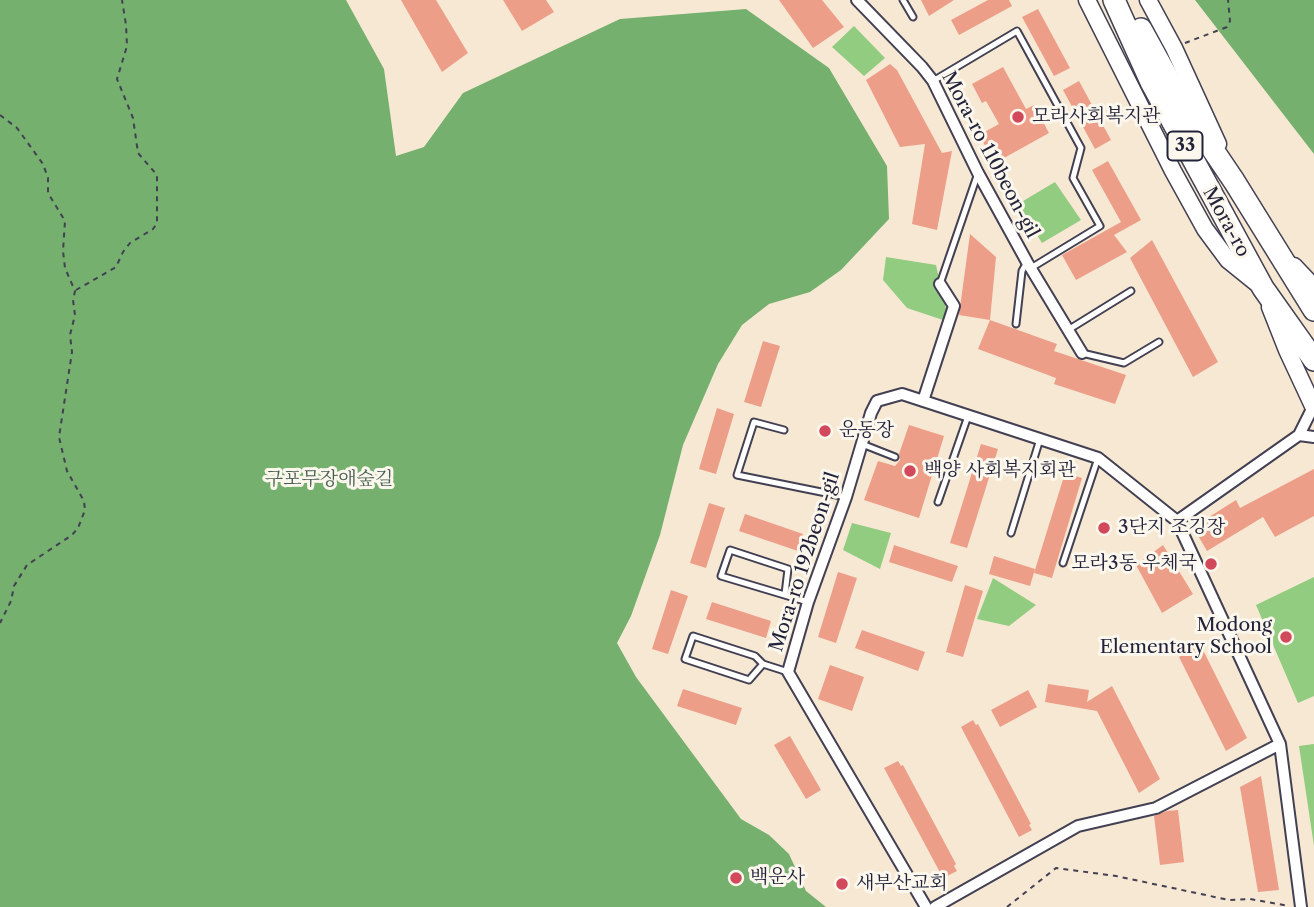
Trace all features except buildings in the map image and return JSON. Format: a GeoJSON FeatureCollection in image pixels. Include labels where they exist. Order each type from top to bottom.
{"type":"FeatureCollection","features":[{"type":"Feature","properties":{"kind":"highway","name":"Mora-ro"},"geometry":{"type":"LineString","coordinates":[[1114,0],[1151,82],[1263,288],[1314,360]]}},
{"type":"Feature","properties":{"kind":"highway","name":"Mora-ro"},"geometry":{"type":"LineString","coordinates":[[1127,0],[1184,107],[1234,181],[1314,310]]}},
{"type":"Feature","properties":{"kind":"main road"},"geometry":{"type":"LineString","coordinates":[[1087,0],[1205,229],[1228,260],[1263,288],[1287,350],[1314,407]]}},
{"type":"Feature","properties":{"kind":"main road"},"geometry":{"type":"LineString","coordinates":[[1148,0],[1174,48],[1234,181]]}},
{"type":"Feature","properties":{"kind":"main road"},"geometry":{"type":"LineString","coordinates":[[1269,237],[1314,287]]}},
{"type":"Feature","properties":{"kind":"street","name":"Mora-ro 110beon-gil"},"geometry":{"type":"LineString","coordinates":[[857,0],[933,81],[978,173],[1082,353]]}},
{"type":"Feature","properties":{"kind":"street"},"geometry":{"type":"LineString","coordinates":[[923,401],[954,306],[940,284]]}},
{"type":"Feature","properties":{"kind":"street","name":"Mora-ro 192beon-gil"},"geometry":{"type":"LineString","coordinates":[[926,907],[788,672],[808,602],[877,401],[902,394],[1098,458],[1177,521],[1280,744],[1301,907]]}},
{"type":"Feature","properties":{"kind":"street"},"geometry":{"type":"LineString","coordinates":[[1177,521],[1299,435],[1314,407]]}},
{"type":"Feature","properties":{"kind":"street"},"geometry":{"type":"LineString","coordinates":[[1299,435],[1314,437]]}},
{"type":"Feature","properties":{"kind":"street"},"geometry":{"type":"LineString","coordinates":[[935,907],[1078,826],[1157,808],[1280,744]]}},
{"type":"Feature","properties":{"kind":"lane"},"geometry":{"type":"LineString","coordinates":[[903,0],[913,17]]}},
{"type":"Feature","properties":{"kind":"lane"},"geometry":{"type":"LineString","coordinates":[[933,81],[1017,31],[1082,148],[1073,178],[1100,226],[1022,271],[1016,324]]}},
{"type":"Feature","properties":{"kind":"lane"},"geometry":{"type":"LineString","coordinates":[[940,284],[978,173]]}},
{"type":"Feature","properties":{"kind":"lane"},"geometry":{"type":"LineString","coordinates":[[1068,330],[1131,291]]}},
{"type":"Feature","properties":{"kind":"lane"},"geometry":{"type":"LineString","coordinates":[[1082,353],[1124,363],[1159,342]]}},
{"type":"Feature","properties":{"kind":"lane"},"geometry":{"type":"LineString","coordinates":[[938,502],[968,416]]}},
{"type":"Feature","properties":{"kind":"lane"},"geometry":{"type":"LineString","coordinates":[[784,430],[754,422],[737,475],[846,497]]}},
{"type":"Feature","properties":{"kind":"lane"},"geometry":{"type":"LineString","coordinates":[[1011,533],[1040,439]]}},
{"type":"Feature","properties":{"kind":"lane"},"geometry":{"type":"LineString","coordinates":[[862,444],[895,457]]}},
{"type":"Feature","properties":{"kind":"lane"},"geometry":{"type":"LineString","coordinates":[[1063,563],[1098,458]]}},
{"type":"Feature","properties":{"kind":"lane"},"geometry":{"type":"LineString","coordinates":[[785,594],[788,569],[730,550],[721,576],[808,602]]}},
{"type":"Feature","properties":{"kind":"lane"},"geometry":{"type":"LineString","coordinates":[[763,664],[749,680],[685,659],[693,636],[755,656],[763,664],[788,672]]}},
{"type":"Feature","properties":{"kind":"path"},"geometry":{"type":"LineString","coordinates":[[75,291],[116,267],[130,243],[153,229],[157,223],[157,175],[138,153],[133,118],[117,79],[127,46],[127,25],[122,0]]}},
{"type":"Feature","properties":{"kind":"path"},"geometry":{"type":"LineString","coordinates":[[1174,48],[1227,27],[1230,21],[1228,0]]}},
{"type":"Feature","properties":{"kind":"path"},"geometry":{"type":"LineString","coordinates":[[0,115],[17,128],[43,163],[48,178],[48,193],[65,222],[64,260],[75,291],[75,315],[70,335],[72,352],[59,437],[67,471],[84,501],[85,510],[72,535],[27,565],[14,586],[11,601],[0,623]]}},
{"type":"Feature","properties":{"kind":"path"},"geometry":{"type":"LineString","coordinates":[[1007,907],[1056,868],[1116,876],[1229,900],[1250,899],[1294,907]]}},
{"type":"Feature","properties":{"kind":"green space","name":"구포무장애숲길"},"geometry":{"type":"Polygon","coordinates":[[[0,0],[346,0],[384,69],[396,156],[424,147],[463,93],[620,19],[746,9],[829,68],[887,166],[889,219],[841,270],[810,292],[769,304],[742,325],[718,364],[683,445],[660,535],[631,616],[617,643],[636,677],[741,819],[769,835],[789,854],[806,891],[826,907],[0,907],[0,0]]]}},
{"type":"Feature","properties":{"kind":"green space"},"geometry":{"type":"Polygon","coordinates":[[[1195,0],[1314,0],[1314,154],[1195,0]]]}},
{"type":"Feature","properties":{"kind":"green space"},"geometry":{"type":"Polygon","coordinates":[[[854,26],[885,58],[864,76],[832,47],[854,26]]]}},
{"type":"Feature","properties":{"kind":"green space"},"geometry":{"type":"Polygon","coordinates":[[[1055,182],[1081,220],[1042,243],[1018,204],[1055,182]]]}},
{"type":"Feature","properties":{"kind":"green space"},"geometry":{"type":"Polygon","coordinates":[[[886,257],[936,265],[949,322],[907,308],[883,280],[886,257]]]}},
{"type":"Feature","properties":{"kind":"green space"},"geometry":{"type":"Polygon","coordinates":[[[852,523],[891,533],[880,569],[843,550],[852,523]]]}},
{"type":"Feature","properties":{"kind":"green space"},"geometry":{"type":"Polygon","coordinates":[[[1314,577],[1314,696],[1298,703],[1256,605],[1314,577]]]}},
{"type":"Feature","properties":{"kind":"green space"},"geometry":{"type":"Polygon","coordinates":[[[993,578],[1036,605],[1009,626],[977,619],[993,578]]]}},
{"type":"Feature","properties":{"kind":"green space"},"geometry":{"type":"Polygon","coordinates":[[[1314,744],[1314,846],[1299,746],[1314,744]]]}},
{"type":"Feature","properties":{"kind":"place","name":"모라사회복지관"},"geometry":{"type":"Point","coordinates":[1018,117]}},
{"type":"Feature","properties":{"kind":"place","name":"운동장"},"geometry":{"type":"Point","coordinates":[825,431]}},
{"type":"Feature","properties":{"kind":"place","name":"백양 사회복지회관"},"geometry":{"type":"Point","coordinates":[910,471]}},
{"type":"Feature","properties":{"kind":"place","name":"3단지 조깅장"},"geometry":{"type":"Point","coordinates":[1104,528]}},
{"type":"Feature","properties":{"kind":"place","name":"모라3동 우체국"},"geometry":{"type":"Point","coordinates":[1211,564]}},
{"type":"Feature","properties":{"kind":"place","name":"Modong Elementary School"},"geometry":{"type":"Point","coordinates":[1286,637]}},
{"type":"Feature","properties":{"kind":"place","name":"백운사"},"geometry":{"type":"Point","coordinates":[736,878]}},
{"type":"Feature","properties":{"kind":"place","name":"새부산교회"},"geometry":{"type":"Point","coordinates":[842,884]}}]}
